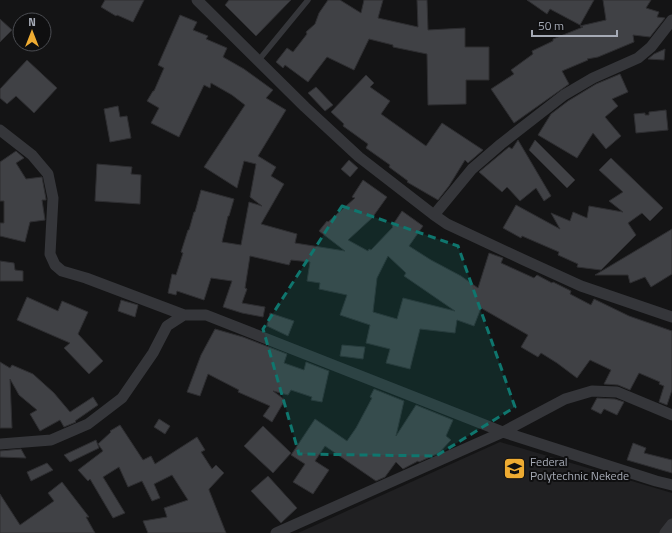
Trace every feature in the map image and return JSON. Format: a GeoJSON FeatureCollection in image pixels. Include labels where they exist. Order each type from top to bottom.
{"type":"FeatureCollection","features":[{"type":"Feature","properties":{"kind":"street"},"geometry":{"type":"LineString","coordinates":[[197,0],[305,107],[359,156],[447,224],[581,286],[672,317]]}},
{"type":"Feature","properties":{"kind":"street"},"geometry":{"type":"LineString","coordinates":[[434,215],[472,169],[501,144],[564,95],[593,78],[638,58],[651,47],[672,20]]}},
{"type":"Feature","properties":{"kind":"street"},"geometry":{"type":"LineString","coordinates":[[0,130],[32,155],[48,174],[53,198],[50,254],[55,265],[62,271],[86,278],[184,315],[206,315],[503,432],[656,482],[672,485]]}},
{"type":"Feature","properties":{"kind":"street"},"geometry":{"type":"LineString","coordinates":[[0,444],[51,440],[88,424],[122,398],[153,353],[167,326],[184,315]]}},
{"type":"Feature","properties":{"kind":"street"},"geometry":{"type":"LineString","coordinates":[[276,533],[503,432],[566,399],[592,391],[617,392],[672,416]]}},
{"type":"Feature","properties":{"kind":"street"},"geometry":{"type":"LineString","coordinates":[[665,533],[672,524]]}},
{"type":"Feature","properties":{"kind":"lane"},"geometry":{"type":"LineString","coordinates":[[258,61],[308,0]]}},
{"type":"Feature","properties":{"kind":"highlighted area"},"geometry":{"type":"Polygon","coordinates":[[[342,206],[458,246],[515,407],[436,456],[299,454],[263,329],[342,206]]]}},
{"type":"Feature","properties":{"kind":"shaded area","name":"Federal Polytechnic Nekede"},"geometry":{"type":"Polygon","coordinates":[[[500,442],[672,493],[672,533],[298,533],[500,442]]]}},
{"type":"Feature","properties":{"kind":"building"},"geometry":{"type":"Polygon","coordinates":[[[105,0],[144,0],[133,22],[117,15],[116,16],[101,7],[105,0]]]}},
{"type":"Feature","properties":{"kind":"building"},"geometry":{"type":"Polygon","coordinates":[[[229,0],[291,0],[256,36],[225,5],[229,0]]]}},
{"type":"Feature","properties":{"kind":"building"},"geometry":{"type":"Polygon","coordinates":[[[328,0],[340,0],[361,13],[364,0],[383,0],[378,18],[418,27],[417,0],[427,0],[428,30],[465,28],[465,47],[489,47],[489,80],[466,80],[466,104],[428,105],[427,54],[393,47],[393,45],[369,39],[354,70],[327,57],[308,82],[285,65],[283,68],[276,62],[287,48],[293,52],[307,34],[306,32],[315,24],[319,13],[328,0]]]}},
{"type":"Feature","properties":{"kind":"building"},"geometry":{"type":"Polygon","coordinates":[[[527,0],[594,0],[580,25],[550,9],[547,14],[527,0]]]}},
{"type":"Feature","properties":{"kind":"building"},"geometry":{"type":"Polygon","coordinates":[[[603,0],[651,0],[646,8],[659,12],[657,17],[665,18],[650,37],[633,35],[634,42],[598,57],[587,59],[588,60],[562,71],[569,84],[514,123],[491,89],[514,74],[511,70],[533,54],[532,51],[553,41],[553,39],[583,27],[580,26],[606,20],[603,0]]]}},
{"type":"Feature","properties":{"kind":"building"},"geometry":{"type":"Polygon","coordinates":[[[180,15],[197,22],[193,30],[208,36],[206,39],[227,48],[223,57],[244,69],[273,90],[266,98],[286,110],[258,156],[276,167],[271,176],[284,184],[261,224],[297,234],[295,243],[345,251],[319,231],[327,221],[328,222],[355,198],[352,197],[363,180],[387,197],[372,218],[348,240],[368,251],[369,249],[371,250],[393,227],[392,226],[402,211],[423,226],[409,246],[461,276],[478,288],[489,253],[503,258],[501,263],[534,278],[537,275],[552,283],[553,282],[571,291],[570,294],[591,305],[594,299],[629,316],[672,331],[672,390],[667,405],[659,402],[664,386],[659,384],[660,382],[639,373],[630,390],[618,385],[604,384],[611,370],[590,360],[577,378],[541,353],[538,357],[521,347],[528,335],[481,308],[474,326],[457,320],[455,333],[420,329],[410,369],[386,363],[390,349],[366,343],[370,325],[340,315],[347,295],[319,289],[320,283],[307,281],[310,262],[291,260],[289,265],[250,256],[245,288],[247,289],[242,303],[265,307],[263,317],[242,313],[223,307],[232,281],[211,278],[204,300],[177,291],[176,295],[168,293],[172,274],[176,275],[183,253],[181,252],[201,190],[234,199],[228,216],[222,242],[241,245],[249,202],[262,206],[250,197],[256,164],[244,161],[237,188],[204,167],[245,105],[232,95],[211,83],[210,88],[204,85],[179,137],[151,123],[159,108],[147,101],[154,91],[164,68],[158,65],[180,15]],[[388,256],[377,278],[373,312],[397,319],[403,298],[455,311],[404,276],[406,273],[388,256]]]}},
{"type":"Feature","properties":{"kind":"building"},"geometry":{"type":"Polygon","coordinates":[[[0,19],[12,30],[0,42],[0,19]]]}},
{"type":"Feature","properties":{"kind":"building"},"geometry":{"type":"Polygon","coordinates":[[[665,49],[664,60],[648,59],[654,54],[665,49]]]}},
{"type":"Feature","properties":{"kind":"building"},"geometry":{"type":"Polygon","coordinates":[[[27,60],[57,88],[34,113],[16,96],[7,104],[0,98],[0,89],[27,60]]]}},
{"type":"Feature","properties":{"kind":"building"},"geometry":{"type":"Polygon","coordinates":[[[620,74],[628,92],[612,99],[618,106],[605,117],[621,136],[606,149],[593,133],[577,158],[538,135],[551,114],[568,101],[596,84],[620,74]]]}},
{"type":"Feature","properties":{"kind":"building"},"geometry":{"type":"Polygon","coordinates":[[[366,75],[374,83],[370,87],[390,101],[381,114],[426,146],[442,123],[483,150],[468,163],[465,160],[449,186],[438,200],[407,182],[408,181],[389,167],[390,165],[366,148],[368,144],[343,126],[344,124],[331,112],[366,75]]]}},
{"type":"Feature","properties":{"kind":"building"},"geometry":{"type":"Polygon","coordinates":[[[316,87],[333,105],[325,111],[308,93],[316,87]]]}},
{"type":"Feature","properties":{"kind":"building"},"geometry":{"type":"Polygon","coordinates":[[[118,106],[120,117],[127,116],[131,138],[110,142],[104,109],[118,106]]]}},
{"type":"Feature","properties":{"kind":"building"},"geometry":{"type":"Polygon","coordinates":[[[666,110],[668,130],[636,133],[634,114],[645,113],[645,115],[649,115],[649,112],[666,110]]]}},
{"type":"Feature","properties":{"kind":"building"},"geometry":{"type":"Polygon","coordinates":[[[518,140],[551,196],[544,201],[536,188],[520,201],[507,187],[502,192],[479,172],[509,147],[512,149],[518,140]]]}},
{"type":"Feature","properties":{"kind":"building"},"geometry":{"type":"Polygon","coordinates":[[[535,140],[575,180],[567,188],[529,150],[535,140]]]}},
{"type":"Feature","properties":{"kind":"building"},"geometry":{"type":"Polygon","coordinates":[[[16,151],[24,158],[16,163],[26,179],[42,177],[46,199],[42,200],[45,220],[30,222],[25,242],[0,236],[0,223],[4,223],[4,201],[0,201],[0,162],[16,151]]]}},
{"type":"Feature","properties":{"kind":"building"},"geometry":{"type":"Polygon","coordinates":[[[611,158],[663,208],[650,221],[642,213],[628,223],[636,235],[601,270],[577,267],[578,264],[558,255],[559,252],[522,236],[521,238],[503,228],[516,205],[560,229],[551,213],[570,221],[573,212],[587,218],[589,206],[623,212],[609,201],[623,192],[599,170],[611,158]]]}},
{"type":"Feature","properties":{"kind":"building"},"geometry":{"type":"Polygon","coordinates":[[[349,160],[358,168],[350,177],[341,169],[349,160]]]}},
{"type":"Feature","properties":{"kind":"building"},"geometry":{"type":"Polygon","coordinates":[[[97,164],[132,167],[131,174],[141,175],[140,204],[95,201],[97,164]]]}},
{"type":"Feature","properties":{"kind":"building"},"geometry":{"type":"Polygon","coordinates":[[[672,229],[672,274],[651,287],[645,277],[630,283],[628,275],[595,275],[672,229]]]}},
{"type":"Feature","properties":{"kind":"building"},"geometry":{"type":"Polygon","coordinates":[[[0,261],[14,263],[15,270],[23,271],[23,281],[0,281],[0,261]]]}},
{"type":"Feature","properties":{"kind":"building"},"geometry":{"type":"Polygon","coordinates":[[[27,297],[58,311],[62,301],[88,312],[78,334],[103,361],[89,374],[64,348],[70,343],[17,320],[27,297]]]}},
{"type":"Feature","properties":{"kind":"building"},"geometry":{"type":"Polygon","coordinates":[[[121,300],[138,305],[135,317],[118,311],[121,300]]]}},
{"type":"Feature","properties":{"kind":"building"},"geometry":{"type":"Polygon","coordinates":[[[270,313],[294,321],[288,336],[267,326],[270,313]]]}},
{"type":"Feature","properties":{"kind":"building"},"geometry":{"type":"Polygon","coordinates":[[[215,329],[243,337],[287,354],[284,363],[304,370],[306,362],[329,371],[322,402],[311,400],[312,397],[291,390],[288,395],[273,391],[285,400],[272,422],[263,416],[270,406],[238,392],[239,390],[208,374],[200,396],[187,392],[201,355],[215,329]]]}},
{"type":"Feature","properties":{"kind":"building"},"geometry":{"type":"Polygon","coordinates":[[[342,345],[365,347],[363,359],[340,356],[342,345]]]}},
{"type":"Feature","properties":{"kind":"building"},"geometry":{"type":"Polygon","coordinates":[[[0,362],[10,368],[12,365],[33,374],[54,393],[70,412],[93,397],[98,405],[75,421],[76,422],[64,427],[60,420],[40,431],[30,414],[37,410],[19,395],[10,379],[12,428],[0,428],[0,362]]]}},
{"type":"Feature","properties":{"kind":"building"},"geometry":{"type":"Polygon","coordinates":[[[374,389],[404,401],[396,436],[416,405],[453,420],[446,436],[451,440],[439,453],[419,462],[418,461],[403,469],[396,462],[385,477],[376,481],[325,446],[315,461],[329,470],[313,494],[293,482],[305,464],[291,455],[315,419],[347,441],[356,428],[372,398],[370,397],[374,389]]]}},
{"type":"Feature","properties":{"kind":"building"},"geometry":{"type":"Polygon","coordinates":[[[597,398],[615,399],[624,402],[617,415],[604,409],[601,414],[591,409],[597,398]]]}},
{"type":"Feature","properties":{"kind":"building"},"geometry":{"type":"Polygon","coordinates":[[[159,419],[170,426],[165,434],[154,427],[159,419]]]}},
{"type":"Feature","properties":{"kind":"building"},"geometry":{"type":"Polygon","coordinates":[[[120,425],[143,460],[151,456],[155,464],[197,437],[205,450],[201,452],[212,469],[216,465],[224,473],[209,490],[226,533],[148,533],[143,521],[167,517],[164,508],[188,500],[172,475],[154,484],[160,498],[152,501],[142,481],[128,487],[119,467],[103,477],[125,513],[113,518],[90,479],[88,481],[78,470],[103,451],[98,444],[111,432],[110,431],[120,425]]]}},
{"type":"Feature","properties":{"kind":"building"},"geometry":{"type":"Polygon","coordinates":[[[263,426],[291,453],[273,473],[244,446],[263,426]]]}},
{"type":"Feature","properties":{"kind":"building"},"geometry":{"type":"Polygon","coordinates":[[[96,440],[99,448],[70,462],[64,455],[96,440]]]}},
{"type":"Feature","properties":{"kind":"building"},"geometry":{"type":"Polygon","coordinates":[[[633,443],[646,448],[644,453],[672,460],[672,473],[627,460],[633,443]]]}},
{"type":"Feature","properties":{"kind":"building"},"geometry":{"type":"Polygon","coordinates":[[[21,449],[26,458],[0,457],[0,451],[21,449]]]}},
{"type":"Feature","properties":{"kind":"building"},"geometry":{"type":"Polygon","coordinates":[[[47,463],[53,470],[31,481],[27,472],[47,463]]]}},
{"type":"Feature","properties":{"kind":"building"},"geometry":{"type":"Polygon","coordinates":[[[268,476],[297,508],[281,523],[251,491],[268,476]]]}},
{"type":"Feature","properties":{"kind":"building"},"geometry":{"type":"Polygon","coordinates":[[[62,482],[89,517],[86,517],[95,533],[0,533],[0,494],[20,525],[54,501],[48,493],[62,482]]]}},
{"type":"Feature","properties":{"kind":"place","name":"Federal Polytechnic Nekede"},"geometry":{"type":"Point","coordinates":[515,468]}}]}
